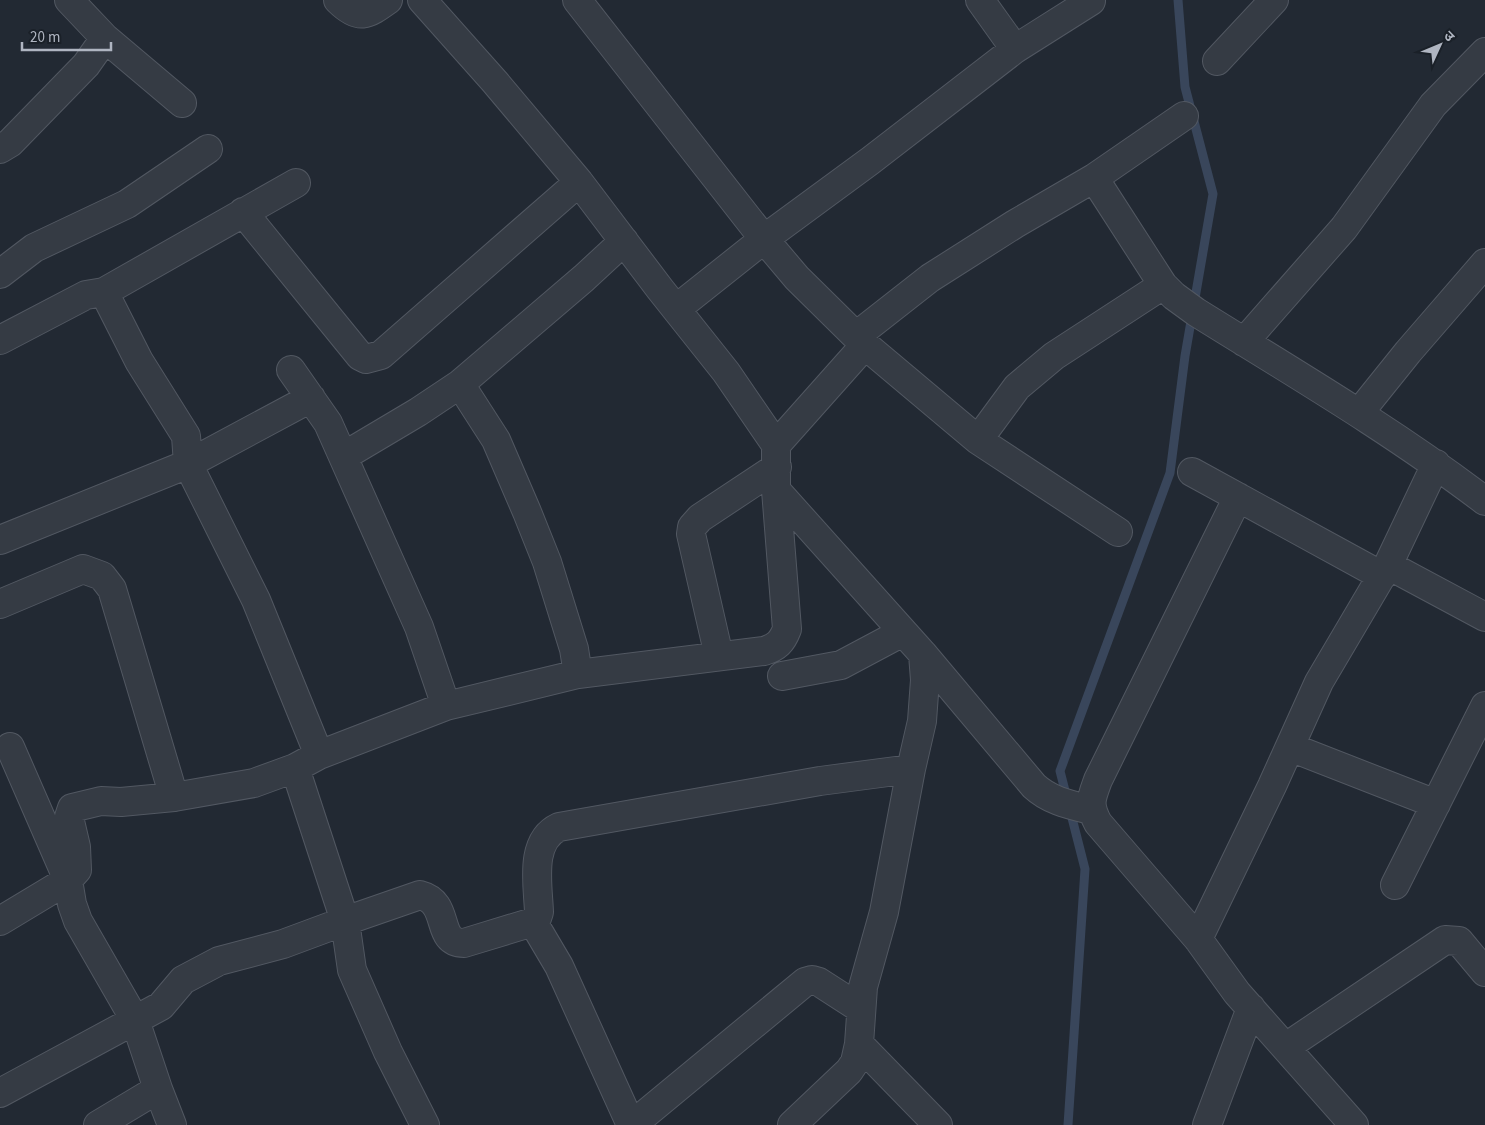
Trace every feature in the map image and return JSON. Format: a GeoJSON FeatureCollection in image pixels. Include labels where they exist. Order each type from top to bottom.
{"type":"FeatureCollection","features":[{"type":"Feature","properties":{"kind":"street"},"geometry":{"type":"LineString","coordinates":[[69,0],[105,38],[182,103]]}},
{"type":"Feature","properties":{"kind":"street"},"geometry":{"type":"LineString","coordinates":[[338,0],[351,11],[358,14],[366,14],[388,0]]}},
{"type":"Feature","properties":{"kind":"street"},"geometry":{"type":"LineString","coordinates":[[422,0],[580,182],[726,372],[776,467],[903,632],[1041,793],[1055,800],[1092,810]]}},
{"type":"Feature","properties":{"kind":"street"},"geometry":{"type":"LineString","coordinates":[[577,0],[764,239],[797,278],[860,340],[978,440],[1118,532]]}},
{"type":"Feature","properties":{"kind":"street"},"geometry":{"type":"LineString","coordinates":[[980,0],[1015,49]]}},
{"type":"Feature","properties":{"kind":"street"},"geometry":{"type":"LineString","coordinates":[[1217,61],[1274,0]]}},
{"type":"Feature","properties":{"kind":"street"},"geometry":{"type":"LineString","coordinates":[[676,309],[764,239],[870,161],[1015,49],[1091,1]]}},
{"type":"Feature","properties":{"kind":"street"},"geometry":{"type":"LineString","coordinates":[[0,150],[10,143],[86,65],[105,38]]}},
{"type":"Feature","properties":{"kind":"street"},"geometry":{"type":"LineString","coordinates":[[1244,342],[1344,228],[1434,105],[1485,52]]}},
{"type":"Feature","properties":{"kind":"street"},"geometry":{"type":"LineString","coordinates":[[719,656],[692,527],[700,518],[776,467],[860,340],[930,278],[1015,224],[1094,178],[1184,116]]}},
{"type":"Feature","properties":{"kind":"street"},"geometry":{"type":"LineString","coordinates":[[0,274],[34,248],[126,204],[208,149]]}},
{"type":"Feature","properties":{"kind":"street"},"geometry":{"type":"LineString","coordinates":[[1094,178],[1178,298],[1436,464],[1485,502]]}},
{"type":"Feature","properties":{"kind":"street"},"geometry":{"type":"LineString","coordinates":[[243,212],[360,356],[366,359],[381,355],[580,182]]}},
{"type":"Feature","properties":{"kind":"street"},"geometry":{"type":"LineString","coordinates":[[0,340],[86,295],[104,292],[296,183]]}},
{"type":"Feature","properties":{"kind":"street"},"geometry":{"type":"LineString","coordinates":[[344,456],[418,412],[460,384],[584,278],[624,241]]}},
{"type":"Feature","properties":{"kind":"street"},"geometry":{"type":"LineString","coordinates":[[1359,413],[1408,352],[1485,263]]}},
{"type":"Feature","properties":{"kind":"street"},"geometry":{"type":"LineString","coordinates":[[104,292],[139,361],[186,436],[188,464],[256,600],[320,755]]}},
{"type":"Feature","properties":{"kind":"street"},"geometry":{"type":"LineString","coordinates":[[978,440],[1017,387],[1054,356],[1178,298]]}},
{"type":"Feature","properties":{"kind":"street"},"geometry":{"type":"LineString","coordinates":[[291,370],[328,423],[344,456],[419,627],[446,706]]}},
{"type":"Feature","properties":{"kind":"street"},"geometry":{"type":"LineString","coordinates":[[460,384],[496,440],[537,537],[547,562],[574,649],[578,674]]}},
{"type":"Feature","properties":{"kind":"street"},"geometry":{"type":"LineString","coordinates":[[0,540],[188,464],[311,398]]}},
{"type":"Feature","properties":{"kind":"street"},"geometry":{"type":"LineString","coordinates":[[1198,939],[1319,682],[1385,571],[1436,464]]}},
{"type":"Feature","properties":{"kind":"street"},"geometry":{"type":"LineString","coordinates":[[0,921],[68,880],[77,870],[76,847],[69,817],[72,808],[101,801],[121,802],[174,797],[254,783],[446,706],[578,674],[764,651],[775,648],[782,640],[787,629],[776,467]]}},
{"type":"Feature","properties":{"kind":"street"},"geometry":{"type":"LineString","coordinates":[[1192,472],[1385,571],[1485,617]]}},
{"type":"Feature","properties":{"kind":"street"},"geometry":{"type":"LineString","coordinates":[[1238,497],[1098,780],[1091,798],[1092,810],[1098,823],[1198,939],[1237,993],[1286,1047],[1343,1120]]}},
{"type":"Feature","properties":{"kind":"street"},"geometry":{"type":"LineString","coordinates":[[0,604],[82,569],[102,576],[112,589],[174,797]]}},
{"type":"Feature","properties":{"kind":"street"},"geometry":{"type":"LineString","coordinates":[[782,676],[841,665],[903,632]]}},
{"type":"Feature","properties":{"kind":"street"},"geometry":{"type":"LineString","coordinates":[[792,1125],[850,1070],[855,1062],[859,1044],[863,987],[884,912],[910,769],[922,721],[925,680],[923,654]]}},
{"type":"Feature","properties":{"kind":"street"},"geometry":{"type":"LineString","coordinates":[[1395,885],[1485,706]]}},
{"type":"Feature","properties":{"kind":"street"},"geometry":{"type":"LineString","coordinates":[[10,747],[68,880],[72,904],[78,921],[135,1020],[172,1125]]}},
{"type":"Feature","properties":{"kind":"street"},"geometry":{"type":"LineString","coordinates":[[1290,747],[1436,804]]}},
{"type":"Feature","properties":{"kind":"street"},"geometry":{"type":"LineString","coordinates":[[294,768],[345,921],[352,970],[388,1052],[425,1125]]}},
{"type":"Feature","properties":{"kind":"street"},"geometry":{"type":"LineString","coordinates":[[0,1093],[161,1006],[183,980],[219,961],[283,944],[420,895],[434,902],[439,909],[446,934],[457,943],[464,943],[533,922],[539,912],[538,859],[541,846],[546,836],[559,827],[820,781],[910,769]]}},
{"type":"Feature","properties":{"kind":"street"},"geometry":{"type":"LineString","coordinates":[[533,922],[559,966],[631,1125],[805,982],[812,980],[819,982],[861,1008]]}},
{"type":"Feature","properties":{"kind":"street"},"geometry":{"type":"LineString","coordinates":[[1286,1047],[1445,940],[1459,941],[1485,972]]}},
{"type":"Feature","properties":{"kind":"street"},"geometry":{"type":"LineString","coordinates":[[1208,1125],[1251,1008]]}},
{"type":"Feature","properties":{"kind":"street"},"geometry":{"type":"LineString","coordinates":[[859,1044],[938,1125]]}},
{"type":"Feature","properties":{"kind":"street"},"geometry":{"type":"LineString","coordinates":[[98,1125],[158,1089]]}},
{"type":"Feature","properties":{"kind":"waterway"},"geometry":{"type":"LineString","coordinates":[[1068,1125],[1085,869],[1060,771],[1170,473],[1185,356],[1213,194],[1185,87],[1178,0]]}}]}
